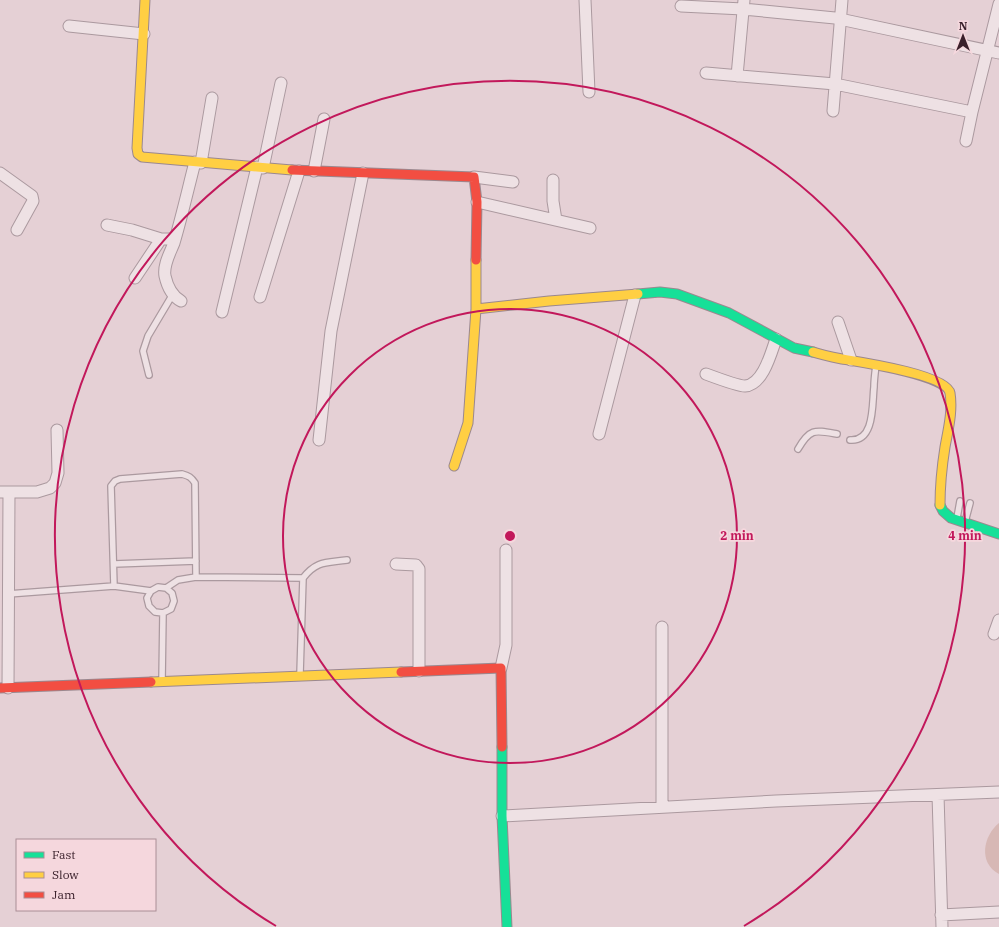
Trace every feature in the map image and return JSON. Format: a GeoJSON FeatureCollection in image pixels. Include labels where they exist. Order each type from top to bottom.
{"type":"FeatureCollection","features":[{"type":"Feature","properties":{"kind":"street"},"geometry":{"type":"LineString","coordinates":[[145,0],[137,148],[138,154],[142,156],[299,171],[474,177],[513,182]]}},
{"type":"Feature","properties":{"kind":"street"},"geometry":{"type":"LineString","coordinates":[[585,0],[589,92]]}},
{"type":"Feature","properties":{"kind":"street"},"geometry":{"type":"LineString","coordinates":[[833,111],[842,0]]}},
{"type":"Feature","properties":{"kind":"street"},"geometry":{"type":"LineString","coordinates":[[737,76],[744,4]]}},
{"type":"Feature","properties":{"kind":"street"},"geometry":{"type":"LineString","coordinates":[[681,6],[744,4],[840,19],[994,52]]}},
{"type":"Feature","properties":{"kind":"street"},"geometry":{"type":"LineString","coordinates":[[966,141],[972,112],[994,52],[999,4]]}},
{"type":"Feature","properties":{"kind":"street"},"geometry":{"type":"LineString","coordinates":[[68,26],[144,34]]}},
{"type":"Feature","properties":{"kind":"street"},"geometry":{"type":"LineString","coordinates":[[706,73],[835,84],[972,112]]}},
{"type":"Feature","properties":{"kind":"street"},"geometry":{"type":"LineString","coordinates":[[222,312],[260,168],[280,83]]}},
{"type":"Feature","properties":{"kind":"street"},"geometry":{"type":"LineString","coordinates":[[177,297],[168,285],[165,275],[166,265],[198,162],[212,98]]}},
{"type":"Feature","properties":{"kind":"street"},"geometry":{"type":"LineString","coordinates":[[314,171],[324,119]]}},
{"type":"Feature","properties":{"kind":"street"},"geometry":{"type":"LineString","coordinates":[[260,297],[299,171]]}},
{"type":"Feature","properties":{"kind":"street"},"geometry":{"type":"LineString","coordinates":[[0,173],[32,196],[33,201],[17,230]]}},
{"type":"Feature","properties":{"kind":"street"},"geometry":{"type":"LineString","coordinates":[[319,440],[331,331],[363,173]]}},
{"type":"Feature","properties":{"kind":"street"},"geometry":{"type":"LineString","coordinates":[[454,466],[468,423],[476,309],[476,202],[474,177]]}},
{"type":"Feature","properties":{"kind":"street"},"geometry":{"type":"LineString","coordinates":[[554,180],[553,201],[556,220]]}},
{"type":"Feature","properties":{"kind":"street"},"geometry":{"type":"LineString","coordinates":[[476,202],[590,228]]}},
{"type":"Feature","properties":{"kind":"street"},"geometry":{"type":"LineString","coordinates":[[107,225],[132,230],[161,239],[175,239]]}},
{"type":"Feature","properties":{"kind":"street"},"geometry":{"type":"LineString","coordinates":[[135,278],[161,239]]}},
{"type":"Feature","properties":{"kind":"street"},"geometry":{"type":"LineString","coordinates":[[476,309],[660,292],[677,294],[729,313],[794,348],[886,366],[946,386],[950,391],[951,408],[942,465],[940,502],[943,511],[952,518],[961,522],[999,534]]}},
{"type":"Feature","properties":{"kind":"street"},"geometry":{"type":"LineString","coordinates":[[599,434],[635,294]]}},
{"type":"Feature","properties":{"kind":"street"},"geometry":{"type":"LineString","coordinates":[[838,322],[851,360]]}},
{"type":"Feature","properties":{"kind":"street"},"geometry":{"type":"LineString","coordinates":[[706,374],[744,386],[753,384],[758,380],[764,369],[776,339]]}},
{"type":"Feature","properties":{"kind":"street"},"geometry":{"type":"LineString","coordinates":[[56,430],[58,473],[56,482],[50,488],[37,492],[4,492],[4,688],[501,668]]}},
{"type":"Feature","properties":{"kind":"street"},"geometry":{"type":"LineString","coordinates":[[506,550],[506,645],[501,668],[502,816],[507,927]]}},
{"type":"Feature","properties":{"kind":"street"},"geometry":{"type":"LineString","coordinates":[[396,564],[416,565],[419,569],[419,671]]}},
{"type":"Feature","properties":{"kind":"street"},"geometry":{"type":"LineString","coordinates":[[994,634],[999,620]]}},
{"type":"Feature","properties":{"kind":"street"},"geometry":{"type":"LineString","coordinates":[[662,627],[662,808]]}},
{"type":"Feature","properties":{"kind":"street"},"geometry":{"type":"LineString","coordinates":[[502,816],[999,792]]}},
{"type":"Feature","properties":{"kind":"street"},"geometry":{"type":"LineString","coordinates":[[938,795],[942,927]]}},
{"type":"Feature","properties":{"kind":"street"},"geometry":{"type":"LineString","coordinates":[[941,915],[999,912]]}},
{"type":"Feature","properties":{"kind":"lane"},"geometry":{"type":"LineString","coordinates":[[149,375],[144,351],[148,336],[177,297]]}},
{"type":"Feature","properties":{"kind":"lane"},"geometry":{"type":"LineString","coordinates":[[850,440],[861,438],[866,432],[871,420],[874,401],[873,388],[876,365]]}},
{"type":"Feature","properties":{"kind":"lane"},"geometry":{"type":"LineString","coordinates":[[798,449],[802,441],[810,433],[818,430],[837,434]]}},
{"type":"Feature","properties":{"kind":"lane"},"geometry":{"type":"LineString","coordinates":[[114,586],[111,486],[115,481],[120,479],[182,474],[188,476],[195,483],[196,577]]}},
{"type":"Feature","properties":{"kind":"lane"},"geometry":{"type":"LineString","coordinates":[[960,501],[961,522]]}},
{"type":"Feature","properties":{"kind":"lane"},"geometry":{"type":"LineString","coordinates":[[961,522],[970,503]]}},
{"type":"Feature","properties":{"kind":"lane"},"geometry":{"type":"LineString","coordinates":[[300,676],[303,578],[310,569],[318,564],[348,560]]}},
{"type":"Feature","properties":{"kind":"lane"},"geometry":{"type":"LineString","coordinates":[[114,564],[196,561]]}},
{"type":"Feature","properties":{"kind":"lane"},"geometry":{"type":"LineString","coordinates":[[166,588],[178,580],[196,577],[303,578]]}},
{"type":"Feature","properties":{"kind":"lane"},"geometry":{"type":"LineString","coordinates":[[4,594],[114,586],[150,591],[158,587],[166,588],[172,593],[174,601],[170,609],[163,613],[155,612],[149,606],[147,598],[150,591]]}},
{"type":"Feature","properties":{"kind":"lane"},"geometry":{"type":"LineString","coordinates":[[162,681],[163,613]]}},
{"type":"Feature","properties":{"kind":"shaded area"},"geometry":{"type":"Polygon","coordinates":[[[999,823],[999,874],[992,869],[988,863],[985,849],[989,835],[999,823]]]}},
{"type":"Feature","properties":{"kind":"traffic: fast"},"geometry":{"type":"LineString","coordinates":[[638,294],[660,292],[677,294],[729,313],[794,348],[813,352]]}},
{"type":"Feature","properties":{"kind":"traffic: fast"},"geometry":{"type":"LineString","coordinates":[[940,505],[943,511],[951,518],[999,534]]}},
{"type":"Feature","properties":{"kind":"traffic: fast"},"geometry":{"type":"LineString","coordinates":[[502,747],[502,816],[507,927]]}},
{"type":"Feature","properties":{"kind":"traffic: slow"},"geometry":{"type":"LineString","coordinates":[[145,0],[137,148],[138,154],[142,157],[292,170]]}},
{"type":"Feature","properties":{"kind":"traffic: slow"},"geometry":{"type":"LineString","coordinates":[[454,466],[468,423],[476,309],[476,260]]}},
{"type":"Feature","properties":{"kind":"traffic: slow"},"geometry":{"type":"LineString","coordinates":[[476,309],[549,301],[638,294]]}},
{"type":"Feature","properties":{"kind":"traffic: slow"},"geometry":{"type":"LineString","coordinates":[[813,352],[902,370],[919,375],[945,386],[950,393],[951,407],[942,469],[940,505]]}},
{"type":"Feature","properties":{"kind":"traffic: slow"},"geometry":{"type":"LineString","coordinates":[[151,682],[401,672]]}},
{"type":"Feature","properties":{"kind":"traffic: jam"},"geometry":{"type":"LineString","coordinates":[[292,170],[474,177],[477,202],[476,260]]}},
{"type":"Feature","properties":{"kind":"traffic: jam"},"geometry":{"type":"LineString","coordinates":[[401,672],[501,668],[502,747]]}},
{"type":"Feature","properties":{"kind":"traffic: jam"},"geometry":{"type":"LineString","coordinates":[[0,688],[151,682]]}}]}
